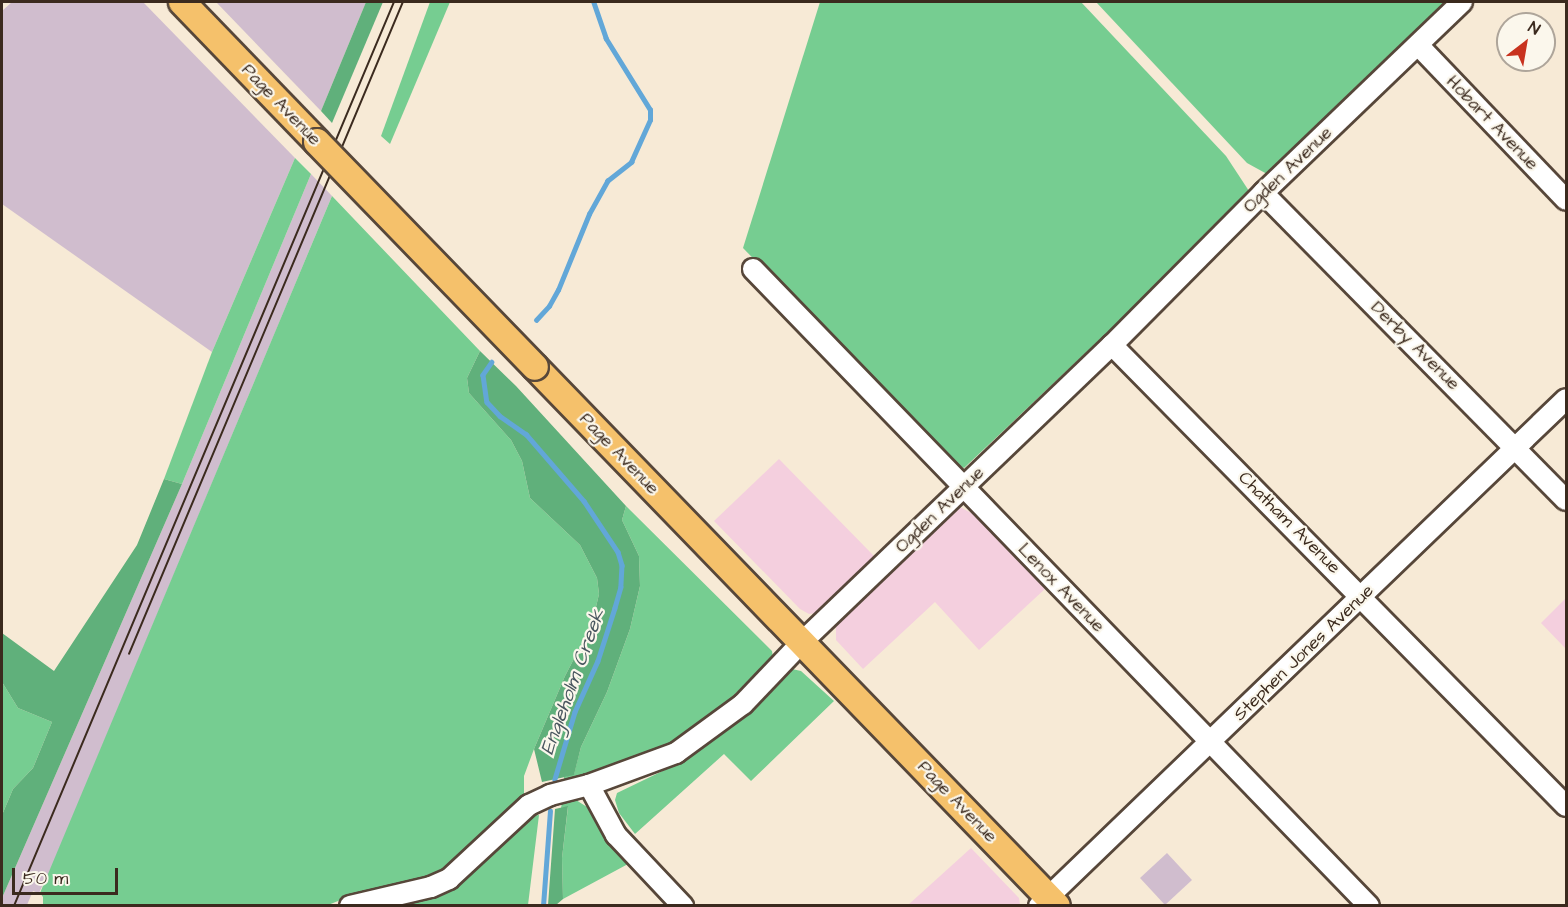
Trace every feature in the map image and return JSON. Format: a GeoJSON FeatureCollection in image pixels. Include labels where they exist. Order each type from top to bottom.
{"type":"FeatureCollection","features":[{"type":"Feature","properties":{"kind":"main road","name":"Page Avenue"},"geometry":{"type":"LineString","coordinates":[[182,2],[801,642],[1048,903]]}},
{"type":"Feature","properties":{"kind":"street","name":"Ogden Avenue"},"geometry":{"type":"LineString","coordinates":[[350,906],[431,887],[449,879],[529,805],[550,795],[589,785],[676,753],[743,704],[801,642],[1112,345],[1263,193],[1462,2]]}},
{"type":"Feature","properties":{"kind":"street","name":"Hobart Avenue"},"geometry":{"type":"LineString","coordinates":[[1418,45],[1566,200]]}},
{"type":"Feature","properties":{"kind":"street","name":"Derby Avenue"},"geometry":{"type":"LineString","coordinates":[[1263,193],[1566,500]]}},
{"type":"Feature","properties":{"kind":"street","name":"Lenox Avenue"},"geometry":{"type":"LineString","coordinates":[[753,269],[1369,906]]}},
{"type":"Feature","properties":{"kind":"street","name":"Chatham Avenue"},"geometry":{"type":"LineString","coordinates":[[1112,345],[1363,597],[1566,806]]}},
{"type":"Feature","properties":{"kind":"street","name":"Stephen Jones Avenue"},"geometry":{"type":"LineString","coordinates":[[1048,903],[1566,399]]}},
{"type":"Feature","properties":{"kind":"street"},"geometry":{"type":"LineString","coordinates":[[589,785],[616,835],[683,906]]}},
{"type":"Feature","properties":{"kind":"shaded area"},"geometry":{"type":"Polygon","coordinates":[[[12,2],[143,2],[295,158],[212,352],[2,204],[2,11],[12,2]]]}},
{"type":"Feature","properties":{"kind":"shaded area"},"geometry":{"type":"Polygon","coordinates":[[[216,2],[366,2],[321,111],[216,2]]]}},
{"type":"Feature","properties":{"kind":"shaded area"},"geometry":{"type":"Polygon","coordinates":[[[311,174],[332,196],[52,866],[39,893],[33,891],[27,905],[2,906],[2,898],[182,484],[311,174]]]}},
{"type":"Feature","properties":{"kind":"shaded area"},"geometry":{"type":"Polygon","coordinates":[[[779,459],[874,556],[817,613],[809,614],[800,609],[714,521],[779,459]]]}},
{"type":"Feature","properties":{"kind":"shaded area"},"geometry":{"type":"Polygon","coordinates":[[[960,507],[977,516],[1046,588],[979,650],[935,602],[863,669],[836,640],[836,625],[952,509],[960,507]]]}},
{"type":"Feature","properties":{"kind":"shaded area"},"geometry":{"type":"Polygon","coordinates":[[[1566,598],[1566,649],[1541,623],[1566,598]]]}},
{"type":"Feature","properties":{"kind":"shaded area"},"geometry":{"type":"Polygon","coordinates":[[[971,848],[1019,898],[1020,905],[908,905],[971,848]]]}},
{"type":"Feature","properties":{"kind":"shaded area"},"geometry":{"type":"Polygon","coordinates":[[[1167,853],[1192,880],[1165,905],[1140,878],[1167,853]]]}},
{"type":"Feature","properties":{"kind":"green space"},"geometry":{"type":"Polygon","coordinates":[[[366,2],[383,2],[332,123],[321,111],[366,2]]]}},
{"type":"Feature","properties":{"kind":"green space"},"geometry":{"type":"Polygon","coordinates":[[[430,2],[450,2],[390,144],[381,136],[430,2]]]}},
{"type":"Feature","properties":{"kind":"green space"},"geometry":{"type":"Polygon","coordinates":[[[820,2],[1081,2],[1226,156],[1249,191],[1242,205],[964,468],[951,461],[743,248],[820,2]]]}},
{"type":"Feature","properties":{"kind":"green space"},"geometry":{"type":"Polygon","coordinates":[[[1096,2],[1446,2],[1267,174],[1247,163],[1096,2]]]}},
{"type":"Feature","properties":{"kind":"green space"},"geometry":{"type":"Polygon","coordinates":[[[295,158],[311,174],[182,484],[164,479],[212,352],[295,158]]]}},
{"type":"Feature","properties":{"kind":"green space"},"geometry":{"type":"Polygon","coordinates":[[[332,196],[480,351],[467,378],[469,393],[511,440],[522,461],[530,498],[580,545],[597,578],[599,594],[592,624],[565,676],[534,749],[524,776],[524,797],[448,868],[431,877],[366,890],[328,905],[43,906],[43,897],[40,893],[332,196]]]}},
{"type":"Feature","properties":{"kind":"green space"},"geometry":{"type":"Polygon","coordinates":[[[480,351],[516,386],[626,506],[622,520],[639,556],[640,586],[630,629],[607,692],[581,747],[574,775],[542,782],[534,749],[565,676],[592,624],[599,594],[597,578],[580,545],[530,498],[522,461],[511,440],[469,393],[467,378],[480,351]]]}},
{"type":"Feature","properties":{"kind":"green space"},"geometry":{"type":"Polygon","coordinates":[[[164,479],[182,484],[2,898],[2,815],[13,789],[33,768],[52,722],[18,708],[2,682],[2,633],[54,671],[137,545],[164,479]]]}},
{"type":"Feature","properties":{"kind":"green space"},"geometry":{"type":"Polygon","coordinates":[[[626,506],[772,651],[773,658],[720,708],[686,735],[629,763],[564,783],[564,777],[574,774],[581,747],[607,692],[630,629],[640,586],[639,556],[622,520],[626,506]]]}},
{"type":"Feature","properties":{"kind":"green space"},"geometry":{"type":"Polygon","coordinates":[[[792,669],[801,671],[834,701],[751,781],[724,754],[635,834],[619,813],[615,800],[617,793],[675,765],[703,747],[792,669]]]}},
{"type":"Feature","properties":{"kind":"green space"},"geometry":{"type":"Polygon","coordinates":[[[2,682],[18,708],[52,722],[33,768],[13,789],[2,815],[2,682]]]}},
{"type":"Feature","properties":{"kind":"green space"},"geometry":{"type":"Polygon","coordinates":[[[576,800],[587,807],[603,835],[628,864],[563,899],[562,858],[568,807],[561,808],[562,802],[576,800]]]}},
{"type":"Feature","properties":{"kind":"green space"},"geometry":{"type":"Polygon","coordinates":[[[568,806],[562,858],[563,899],[556,905],[548,905],[555,809],[568,806]]]}},
{"type":"Feature","properties":{"kind":"green space"},"geometry":{"type":"Polygon","coordinates":[[[539,815],[528,905],[380,906],[408,902],[527,816],[539,815]]]}},
{"type":"Feature","properties":{"kind":"waterway","name":"Engleholm Creek"},"geometry":{"type":"LineString","coordinates":[[536,320],[549,306],[558,290],[589,214],[607,181],[631,162],[650,120],[650,110],[606,39],[593,2]]}},
{"type":"Feature","properties":{"kind":"waterway","name":"Engleholm Creek"},"geometry":{"type":"LineString","coordinates":[[492,362],[483,375],[487,402],[500,416],[526,434],[584,501],[618,552],[622,565],[621,587],[615,608],[598,661],[575,712],[555,779]]}},
{"type":"Feature","properties":{"kind":"waterway","name":"Engleholm Creek"},"geometry":{"type":"LineString","coordinates":[[543,906],[550,811]]}},
{"type":"Feature","properties":{"kind":"tram line"},"geometry":{"type":"LineString","coordinates":[[14,906],[394,2]]}},
{"type":"Feature","properties":{"kind":"tram line"},"geometry":{"type":"LineString","coordinates":[[129,654],[403,2]]}}]}
